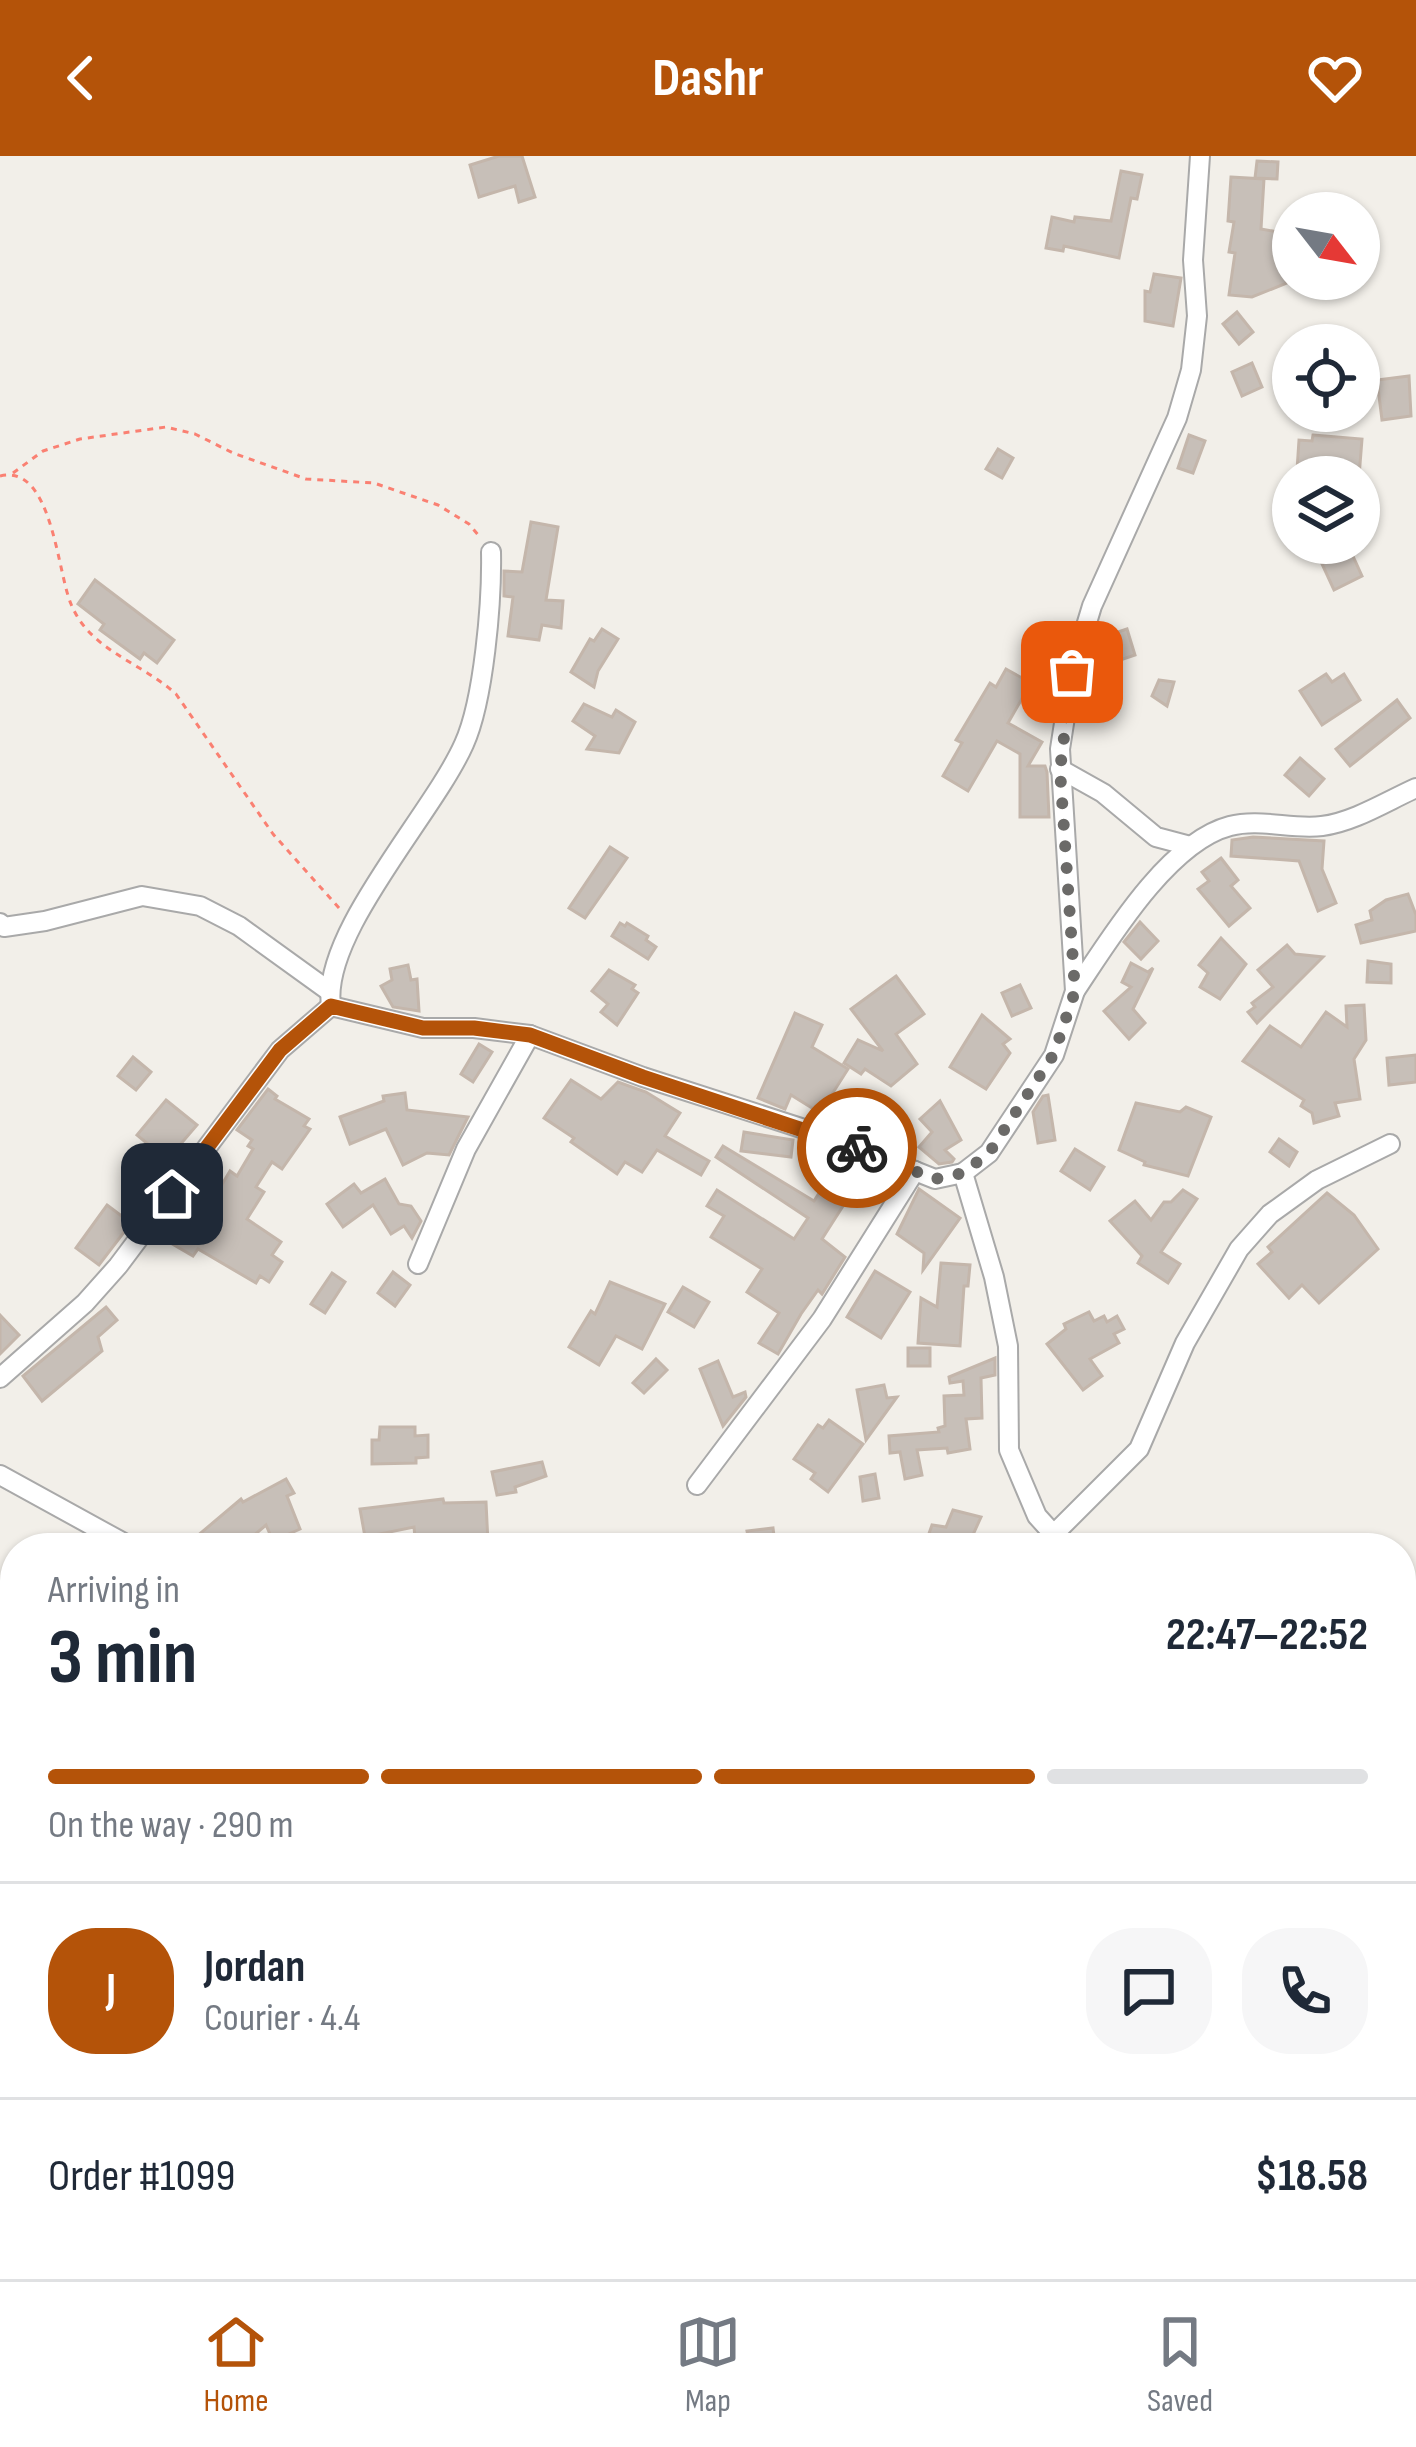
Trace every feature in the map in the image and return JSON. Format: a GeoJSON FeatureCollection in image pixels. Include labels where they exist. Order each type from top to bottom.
{"type":"FeatureCollection","features":[{"type":"Feature","properties":{"kind":"street"},"geometry":{"type":"LineString","coordinates":[[1075,991],[1060,770],[1072,672],[1092,606],[1177,418],[1192,370],[1200,156]]}},
{"type":"Feature","properties":{"kind":"street"},"geometry":{"type":"LineString","coordinates":[[0,1378],[85,1303],[118,1266],[280,1050],[330,998],[352,922],[445,784],[467,738],[492,583],[491,552]]}},
{"type":"Feature","properties":{"kind":"street"},"geometry":{"type":"LineString","coordinates":[[1060,770],[1103,793],[1156,837],[1190,846]]}},
{"type":"Feature","properties":{"kind":"street"},"geometry":{"type":"LineString","coordinates":[[0,923],[45,921],[142,896],[200,906],[239,926],[330,998],[423,1028],[530,1035],[832,1138],[935,1179],[963,1173],[989,1153],[1054,1054],[1075,991],[1127,912],[1190,846],[1226,826],[1245,823],[1321,826],[1416,788]]}},
{"type":"Feature","properties":{"kind":"street"},"geometry":{"type":"LineString","coordinates":[[418,1264],[466,1149],[530,1035]]}},
{"type":"Feature","properties":{"kind":"street"},"geometry":{"type":"LineString","coordinates":[[1067,1533],[1139,1449],[1185,1343],[1239,1249],[1270,1214],[1317,1180],[1390,1144]]}},
{"type":"Feature","properties":{"kind":"street"},"geometry":{"type":"LineString","coordinates":[[697,1485],[822,1319],[915,1171]]}},
{"type":"Feature","properties":{"kind":"street"},"geometry":{"type":"LineString","coordinates":[[963,1173],[994,1277],[1008,1346],[1009,1450],[1037,1516],[1053,1533]]}},
{"type":"Feature","properties":{"kind":"street"},"geometry":{"type":"LineString","coordinates":[[0,1475],[106,1533]]}},
{"type":"Feature","properties":{"kind":"path"},"geometry":{"type":"LineString","coordinates":[[0,476],[13,473],[43,452],[80,439],[166,427],[306,479],[374,483],[438,505],[470,524],[491,552]]}},
{"type":"Feature","properties":{"kind":"path"},"geometry":{"type":"LineString","coordinates":[[13,473],[38,493],[68,599],[80,624],[105,648],[158,677],[176,694],[273,834],[352,922]]}},
{"type":"Feature","properties":{"kind":"building"},"geometry":{"type":"Polygon","coordinates":[[[499,156],[522,156],[535,197],[519,202],[515,186],[479,197],[470,165],[499,156]]]}},
{"type":"Feature","properties":{"kind":"building"},"geometry":{"type":"Polygon","coordinates":[[[1257,161],[1278,162],[1277,179],[1255,178],[1257,161]]]}},
{"type":"Feature","properties":{"kind":"building"},"geometry":{"type":"Polygon","coordinates":[[[1121,171],[1142,175],[1137,199],[1131,198],[1119,258],[1064,246],[1063,251],[1046,248],[1052,217],[1111,221],[1121,171]]]}},
{"type":"Feature","properties":{"kind":"building"},"geometry":{"type":"Polygon","coordinates":[[[1231,177],[1264,179],[1261,229],[1272,231],[1272,289],[1252,297],[1229,295],[1235,253],[1229,252],[1234,222],[1228,221],[1231,177]]]}},
{"type":"Feature","properties":{"kind":"building"},"geometry":{"type":"Polygon","coordinates":[[[1154,274],[1181,278],[1173,326],[1145,321],[1145,291],[1150,292],[1154,274]]]}},
{"type":"Feature","properties":{"kind":"building"},"geometry":{"type":"Polygon","coordinates":[[[1237,312],[1253,332],[1239,344],[1223,324],[1237,312]]]}},
{"type":"Feature","properties":{"kind":"building"},"geometry":{"type":"Polygon","coordinates":[[[1252,363],[1262,387],[1242,396],[1232,372],[1252,363]]]}},
{"type":"Feature","properties":{"kind":"building"},"geometry":{"type":"Polygon","coordinates":[[[1409,376],[1411,416],[1382,420],[1380,380],[1409,376]]]}},
{"type":"Feature","properties":{"kind":"building"},"geometry":{"type":"Polygon","coordinates":[[[1189,435],[1205,441],[1193,473],[1178,468],[1189,435]]]}},
{"type":"Feature","properties":{"kind":"building"},"geometry":{"type":"Polygon","coordinates":[[[1313,435],[1362,439],[1361,456],[1298,456],[1299,440],[1312,441],[1313,435]]]}},
{"type":"Feature","properties":{"kind":"building"},"geometry":{"type":"Polygon","coordinates":[[[998,449],[1013,458],[1002,478],[986,469],[998,449]]]}},
{"type":"Feature","properties":{"kind":"building"},"geometry":{"type":"Polygon","coordinates":[[[531,522],[558,527],[546,600],[563,601],[561,628],[542,625],[539,640],[508,636],[513,597],[504,596],[504,571],[522,572],[531,522]]]}},
{"type":"Feature","properties":{"kind":"building"},"geometry":{"type":"Polygon","coordinates":[[[1322,564],[1357,564],[1362,576],[1334,590],[1322,564]]]}},
{"type":"Feature","properties":{"kind":"building"},"geometry":{"type":"Polygon","coordinates":[[[95,580],[174,640],[157,663],[144,653],[140,659],[100,630],[104,624],[78,604],[95,580]]]}},
{"type":"Feature","properties":{"kind":"building"},"geometry":{"type":"Polygon","coordinates":[[[602,629],[618,639],[594,687],[571,672],[590,639],[594,641],[602,629]]]}},
{"type":"Feature","properties":{"kind":"building"},"geometry":{"type":"Polygon","coordinates":[[[1127,629],[1135,655],[1114,662],[1106,636],[1127,629]]]}},
{"type":"Feature","properties":{"kind":"building"},"geometry":{"type":"Polygon","coordinates":[[[1006,669],[1031,683],[1008,723],[1042,742],[1028,766],[1045,766],[1049,817],[1020,817],[1020,754],[997,741],[968,791],[943,776],[962,743],[956,740],[990,683],[996,687],[1006,669]]]}},
{"type":"Feature","properties":{"kind":"building"},"geometry":{"type":"Polygon","coordinates":[[[1326,674],[1332,682],[1344,674],[1360,700],[1322,725],[1300,691],[1326,674]]]}},
{"type":"Feature","properties":{"kind":"building"},"geometry":{"type":"Polygon","coordinates":[[[1159,680],[1174,682],[1167,706],[1152,696],[1159,680]]]}},
{"type":"Feature","properties":{"kind":"building"},"geometry":{"type":"Polygon","coordinates":[[[1397,700],[1410,718],[1350,766],[1336,749],[1397,700]]]}},
{"type":"Feature","properties":{"kind":"building"},"geometry":{"type":"Polygon","coordinates":[[[584,704],[612,717],[616,710],[635,722],[619,753],[587,749],[595,736],[573,721],[584,704]]]}},
{"type":"Feature","properties":{"kind":"building"},"geometry":{"type":"Polygon","coordinates":[[[1300,758],[1324,779],[1309,796],[1285,775],[1300,758]]]}},
{"type":"Feature","properties":{"kind":"building"},"geometry":{"type":"Polygon","coordinates":[[[1232,840],[1324,841],[1322,869],[1336,903],[1318,911],[1299,861],[1231,856],[1232,840]]]}},
{"type":"Feature","properties":{"kind":"building"},"geometry":{"type":"Polygon","coordinates":[[[610,847],[627,858],[585,918],[569,908],[610,847]]]}},
{"type":"Feature","properties":{"kind":"building"},"geometry":{"type":"Polygon","coordinates":[[[1221,858],[1238,880],[1231,886],[1250,908],[1229,926],[1198,889],[1209,881],[1202,872],[1221,858]]]}},
{"type":"Feature","properties":{"kind":"building"},"geometry":{"type":"Polygon","coordinates":[[[1408,894],[1416,931],[1361,943],[1356,925],[1372,920],[1370,911],[1386,900],[1408,894]]]}},
{"type":"Feature","properties":{"kind":"building"},"geometry":{"type":"Polygon","coordinates":[[[1140,922],[1158,941],[1141,959],[1124,942],[1140,922]]]}},
{"type":"Feature","properties":{"kind":"building"},"geometry":{"type":"Polygon","coordinates":[[[620,923],[648,936],[646,940],[656,947],[648,959],[612,936],[620,923]]]}},
{"type":"Feature","properties":{"kind":"building"},"geometry":{"type":"Polygon","coordinates":[[[1221,938],[1246,964],[1220,999],[1200,987],[1208,973],[1199,965],[1221,938]]]}},
{"type":"Feature","properties":{"kind":"building"},"geometry":{"type":"Polygon","coordinates":[[[1287,945],[1295,954],[1323,957],[1257,1023],[1248,1012],[1255,1007],[1252,1003],[1273,987],[1258,970],[1287,945]]]}},
{"type":"Feature","properties":{"kind":"building"},"geometry":{"type":"Polygon","coordinates":[[[1368,961],[1391,964],[1391,983],[1367,982],[1368,961]]]}},
{"type":"Feature","properties":{"kind":"building"},"geometry":{"type":"Polygon","coordinates":[[[1131,963],[1148,972],[1153,968],[1133,1009],[1145,1023],[1129,1039],[1104,1011],[1131,987],[1122,982],[1131,963]]]}},
{"type":"Feature","properties":{"kind":"building"},"geometry":{"type":"Polygon","coordinates":[[[408,965],[411,980],[417,979],[419,1011],[393,1007],[381,986],[392,980],[390,969],[408,965]]]}},
{"type":"Feature","properties":{"kind":"building"},"geometry":{"type":"Polygon","coordinates":[[[609,970],[635,985],[632,989],[638,993],[617,1025],[601,1012],[608,1004],[592,991],[609,970]]]}},
{"type":"Feature","properties":{"kind":"building"},"geometry":{"type":"Polygon","coordinates":[[[896,976],[924,1014],[896,1034],[917,1064],[891,1086],[865,1069],[861,1074],[844,1063],[858,1040],[883,1051],[851,1009],[896,976]]]}},
{"type":"Feature","properties":{"kind":"building"},"geometry":{"type":"Polygon","coordinates":[[[1020,985],[1031,1008],[1012,1016],[1002,993],[1020,985]]]}},
{"type":"Feature","properties":{"kind":"building"},"geometry":{"type":"Polygon","coordinates":[[[1364,1005],[1366,1040],[1354,1059],[1360,1099],[1335,1103],[1339,1116],[1314,1123],[1312,1113],[1301,1106],[1304,1100],[1243,1061],[1270,1026],[1301,1047],[1326,1012],[1347,1027],[1346,1006],[1364,1005]]]}},
{"type":"Feature","properties":{"kind":"building"},"geometry":{"type":"Polygon","coordinates":[[[795,1013],[822,1025],[812,1047],[848,1069],[820,1113],[791,1095],[785,1109],[758,1098],[795,1013]]]}},
{"type":"Feature","properties":{"kind":"building"},"geometry":{"type":"Polygon","coordinates":[[[982,1015],[1010,1039],[1003,1044],[1010,1053],[986,1089],[950,1067],[982,1015]]]}},
{"type":"Feature","properties":{"kind":"building"},"geometry":{"type":"Polygon","coordinates":[[[479,1044],[492,1052],[473,1082],[461,1074],[479,1044]]]}},
{"type":"Feature","properties":{"kind":"building"},"geometry":{"type":"Polygon","coordinates":[[[1416,1055],[1416,1082],[1389,1085],[1387,1058],[1416,1055]]]}},
{"type":"Feature","properties":{"kind":"building"},"geometry":{"type":"Polygon","coordinates":[[[133,1057],[151,1072],[136,1090],[118,1076],[133,1057]]]}},
{"type":"Feature","properties":{"kind":"building"},"geometry":{"type":"Polygon","coordinates":[[[571,1080],[601,1099],[618,1082],[680,1113],[665,1136],[709,1161],[701,1175],[657,1150],[642,1172],[625,1162],[617,1174],[571,1142],[574,1138],[544,1118],[571,1080]]]}},
{"type":"Feature","properties":{"kind":"building"},"geometry":{"type":"Polygon","coordinates":[[[268,1089],[275,1099],[309,1119],[304,1126],[310,1129],[282,1169],[272,1162],[256,1187],[264,1192],[247,1219],[281,1242],[272,1255],[282,1262],[269,1282],[260,1276],[256,1283],[198,1249],[193,1256],[169,1242],[179,1229],[185,1234],[201,1210],[205,1213],[230,1171],[237,1176],[253,1149],[248,1146],[252,1140],[237,1130],[268,1089]]]}},
{"type":"Feature","properties":{"kind":"building"},"geometry":{"type":"Polygon","coordinates":[[[405,1093],[407,1110],[468,1117],[449,1155],[427,1153],[403,1165],[386,1129],[350,1144],[340,1117],[384,1101],[383,1096],[405,1093]]]}},
{"type":"Feature","properties":{"kind":"building"},"geometry":{"type":"Polygon","coordinates":[[[1048,1095],[1055,1140],[1038,1143],[1033,1112],[1048,1095]]]}},
{"type":"Feature","properties":{"kind":"building"},"geometry":{"type":"Polygon","coordinates":[[[166,1100],[197,1125],[167,1160],[137,1135],[166,1100]]]}},
{"type":"Feature","properties":{"kind":"building"},"geometry":{"type":"Polygon","coordinates":[[[940,1101],[961,1140],[945,1150],[952,1162],[939,1164],[919,1147],[932,1132],[920,1119],[940,1101]]]}},
{"type":"Feature","properties":{"kind":"building"},"geometry":{"type":"Polygon","coordinates":[[[1136,1103],[1180,1112],[1186,1107],[1211,1117],[1188,1176],[1144,1165],[1119,1150],[1136,1103]]]}},
{"type":"Feature","properties":{"kind":"building"},"geometry":{"type":"Polygon","coordinates":[[[744,1132],[793,1140],[791,1157],[741,1151],[744,1132]]]}},
{"type":"Feature","properties":{"kind":"building"},"geometry":{"type":"Polygon","coordinates":[[[1279,1139],[1297,1152],[1289,1166],[1270,1152],[1279,1139]]]}},
{"type":"Feature","properties":{"kind":"building"},"geometry":{"type":"Polygon","coordinates":[[[723,1146],[814,1201],[836,1166],[859,1181],[822,1239],[845,1257],[822,1294],[818,1290],[801,1314],[778,1354],[759,1343],[779,1313],[747,1292],[762,1269],[711,1237],[724,1216],[707,1206],[717,1190],[794,1239],[808,1218],[716,1157],[723,1146]]]}},
{"type":"Feature","properties":{"kind":"building"},"geometry":{"type":"Polygon","coordinates":[[[1075,1149],[1104,1167],[1090,1190],[1061,1171],[1075,1149]]]}},
{"type":"Feature","properties":{"kind":"building"},"geometry":{"type":"Polygon","coordinates":[[[385,1179],[399,1204],[411,1206],[421,1221],[412,1238],[404,1226],[391,1234],[373,1205],[343,1227],[327,1204],[354,1184],[361,1193],[385,1179]]]}},
{"type":"Feature","properties":{"kind":"building"},"geometry":{"type":"Polygon","coordinates":[[[919,1189],[960,1218],[923,1270],[924,1253],[897,1234],[919,1189]]]}},
{"type":"Feature","properties":{"kind":"building"},"geometry":{"type":"Polygon","coordinates":[[[1183,1190],[1197,1199],[1161,1252],[1180,1264],[1168,1283],[1138,1263],[1142,1256],[1110,1221],[1135,1201],[1151,1220],[1164,1202],[1171,1202],[1183,1190]]]}},
{"type":"Feature","properties":{"kind":"building"},"geometry":{"type":"Polygon","coordinates":[[[1327,1193],[1354,1215],[1378,1249],[1319,1303],[1302,1285],[1289,1298],[1258,1264],[1272,1252],[1268,1247],[1327,1193]]]}},
{"type":"Feature","properties":{"kind":"building"},"geometry":{"type":"Polygon","coordinates":[[[107,1205],[131,1223],[99,1265],[76,1248],[107,1205]]]}},
{"type":"Feature","properties":{"kind":"building"},"geometry":{"type":"Polygon","coordinates":[[[941,1263],[970,1265],[960,1346],[918,1343],[921,1298],[937,1307],[941,1263]]]}},
{"type":"Feature","properties":{"kind":"building"},"geometry":{"type":"Polygon","coordinates":[[[875,1271],[910,1292],[881,1338],[847,1317],[875,1271]]]}},
{"type":"Feature","properties":{"kind":"building"},"geometry":{"type":"Polygon","coordinates":[[[393,1272],[410,1285],[395,1306],[378,1293],[393,1272]]]}},
{"type":"Feature","properties":{"kind":"building"},"geometry":{"type":"Polygon","coordinates":[[[332,1273],[345,1282],[325,1313],[311,1304],[332,1273]]]}},
{"type":"Feature","properties":{"kind":"building"},"geometry":{"type":"Polygon","coordinates":[[[610,1282],[665,1304],[642,1349],[616,1336],[599,1365],[569,1347],[591,1311],[595,1314],[610,1282]]]}},
{"type":"Feature","properties":{"kind":"building"},"geometry":{"type":"Polygon","coordinates":[[[683,1287],[709,1302],[694,1327],[668,1312],[683,1287]]]}},
{"type":"Feature","properties":{"kind":"building"},"geometry":{"type":"Polygon","coordinates":[[[106,1307],[117,1320],[98,1337],[102,1351],[42,1401],[23,1376],[106,1307]]]}},
{"type":"Feature","properties":{"kind":"building"},"geometry":{"type":"Polygon","coordinates":[[[1089,1312],[1094,1321],[1104,1316],[1107,1322],[1117,1316],[1124,1329],[1114,1334],[1119,1343],[1090,1359],[1102,1376],[1083,1390],[1047,1344],[1066,1329],[1064,1324],[1089,1312]]]}},
{"type":"Feature","properties":{"kind":"building"},"geometry":{"type":"Polygon","coordinates":[[[0,1315],[19,1335],[0,1354],[0,1315]]]}},
{"type":"Feature","properties":{"kind":"building"},"geometry":{"type":"Polygon","coordinates":[[[908,1348],[930,1348],[930,1366],[908,1366],[908,1348]]]}},
{"type":"Feature","properties":{"kind":"building"},"geometry":{"type":"Polygon","coordinates":[[[995,1358],[995,1375],[981,1378],[982,1418],[966,1419],[970,1449],[917,1450],[922,1475],[905,1479],[900,1452],[890,1453],[889,1436],[939,1432],[945,1426],[944,1396],[964,1395],[963,1381],[950,1383],[949,1377],[995,1358]]]}},
{"type":"Feature","properties":{"kind":"building"},"geometry":{"type":"Polygon","coordinates":[[[656,1359],[667,1370],[644,1393],[633,1383],[656,1359]]]}},
{"type":"Feature","properties":{"kind":"building"},"geometry":{"type":"Polygon","coordinates":[[[718,1361],[733,1397],[745,1392],[746,1397],[723,1426],[700,1369],[718,1361]]]}},
{"type":"Feature","properties":{"kind":"building"},"geometry":{"type":"Polygon","coordinates":[[[884,1385],[887,1398],[897,1397],[866,1440],[857,1390],[884,1385]]]}},
{"type":"Feature","properties":{"kind":"building"},"geometry":{"type":"Polygon","coordinates":[[[829,1420],[863,1444],[828,1492],[811,1479],[815,1473],[794,1459],[818,1425],[823,1428],[829,1420]]]}},
{"type":"Feature","properties":{"kind":"building"},"geometry":{"type":"Polygon","coordinates":[[[380,1427],[415,1427],[415,1436],[428,1435],[428,1457],[416,1458],[416,1463],[372,1464],[372,1440],[379,1440],[380,1427]]]}},
{"type":"Feature","properties":{"kind":"building"},"geometry":{"type":"Polygon","coordinates":[[[542,1462],[546,1476],[515,1487],[516,1492],[497,1495],[492,1472],[542,1462]]]}},
{"type":"Feature","properties":{"kind":"building"},"geometry":{"type":"Polygon","coordinates":[[[875,1474],[879,1498],[863,1501],[860,1477],[875,1474]]]}},
{"type":"Feature","properties":{"kind":"building"},"geometry":{"type":"Polygon","coordinates":[[[286,1479],[294,1493],[287,1496],[300,1529],[270,1533],[266,1525],[257,1533],[201,1533],[241,1499],[286,1479]]]}},
{"type":"Feature","properties":{"kind":"building"},"geometry":{"type":"Polygon","coordinates":[[[443,1499],[444,1503],[486,1502],[488,1533],[415,1533],[414,1527],[364,1533],[360,1509],[443,1499]]]}},
{"type":"Feature","properties":{"kind":"building"},"geometry":{"type":"Polygon","coordinates":[[[953,1510],[981,1517],[974,1533],[929,1533],[932,1525],[946,1527],[953,1510]]]}},
{"type":"Feature","properties":{"kind":"building"},"geometry":{"type":"Polygon","coordinates":[[[773,1528],[774,1533],[747,1533],[773,1528]]]}},
{"type":"Feature","properties":{"kind":"way so far"},"geometry":{"type":"LineString","coordinates":[[857,1148],[935,1179],[963,1173],[989,1153],[1054,1054],[1075,991],[1060,770],[1072,672]]}},
{"type":"Feature","properties":{"kind":"route"},"geometry":{"type":"LineString","coordinates":[[172,1194],[280,1050],[331,1006],[423,1028],[530,1035],[857,1148]]}}]}
